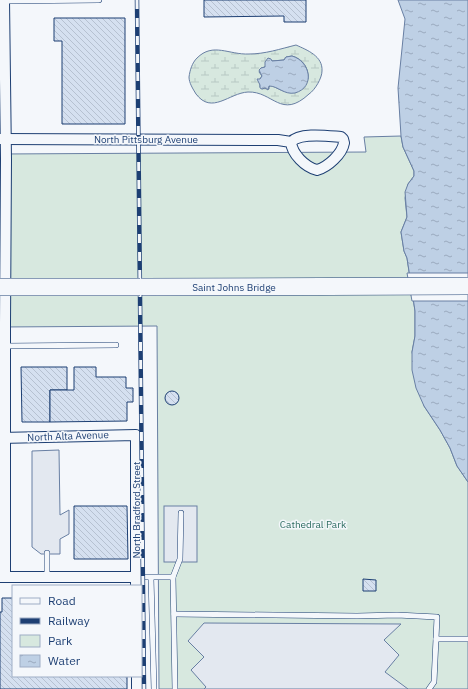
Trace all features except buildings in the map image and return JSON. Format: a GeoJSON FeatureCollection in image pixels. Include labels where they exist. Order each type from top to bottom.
{"type":"FeatureCollection","features":[{"type":"Feature","properties":{"kind":"main road","name":"Saint Johns Bridge"},"geometry":{"type":"LineString","coordinates":[[0,287],[468,286]]}},
{"type":"Feature","properties":{"kind":"street"},"geometry":{"type":"LineString","coordinates":[[2,0],[2,139],[6,167],[3,577],[47,577],[136,582]]}},
{"type":"Feature","properties":{"kind":"street","name":"North Pittsburg Avenue"},"geometry":{"type":"LineString","coordinates":[[2,139],[278,140],[291,142],[302,136],[329,136],[341,138],[344,143],[340,151],[331,162],[325,167],[317,170],[308,166],[293,151],[291,142]]}},
{"type":"Feature","properties":{"kind":"street","name":"North Alta Avenue"},"geometry":{"type":"LineString","coordinates":[[3,438],[136,435]]}},
{"type":"Feature","properties":{"kind":"street","name":"North Bradford Street"},"geometry":{"type":"LineString","coordinates":[[136,435],[136,582]]}},
{"type":"Feature","properties":{"kind":"street"},"geometry":{"type":"LineString","coordinates":[[136,677],[136,689]]}},
{"type":"Feature","properties":{"kind":"lane"},"geometry":{"type":"LineString","coordinates":[[2,0],[99,0]]}},
{"type":"Feature","properties":{"kind":"lane"},"geometry":{"type":"LineString","coordinates":[[5,346],[116,345]]}},
{"type":"Feature","properties":{"kind":"lane"},"geometry":{"type":"LineString","coordinates":[[175,689],[173,577],[180,559],[181,513]]}},
{"type":"Feature","properties":{"kind":"lane"},"geometry":{"type":"LineString","coordinates":[[47,554],[47,577]]}},
{"type":"Feature","properties":{"kind":"lane"},"geometry":{"type":"LineString","coordinates":[[136,582],[151,578],[173,577]]}},
{"type":"Feature","properties":{"kind":"lane"},"geometry":{"type":"LineString","coordinates":[[151,578],[154,689]]}},
{"type":"Feature","properties":{"kind":"lane"},"geometry":{"type":"LineString","coordinates":[[174,614],[397,615],[437,617],[434,682],[429,689]]}},
{"type":"Feature","properties":{"kind":"lane"},"geometry":{"type":"LineString","coordinates":[[436,639],[468,639]]}},
{"type":"Feature","properties":{"kind":"green space"},"geometry":{"type":"Polygon","coordinates":[[[296,45],[314,54],[322,66],[322,74],[314,90],[291,105],[284,105],[257,93],[248,92],[241,93],[214,103],[208,103],[196,94],[190,84],[189,77],[191,69],[197,58],[203,53],[222,50],[242,54],[255,54],[296,45]],[[286,57],[284,60],[272,61],[269,58],[265,67],[261,68],[259,72],[262,76],[260,79],[260,87],[263,89],[269,89],[271,85],[286,92],[297,92],[308,79],[308,75],[304,64],[296,57],[286,57]]]}},
{"type":"Feature","properties":{"kind":"green space","name":"Cathedral Park"},"geometry":{"type":"Polygon","coordinates":[[[401,136],[403,147],[414,171],[414,176],[408,184],[405,198],[407,217],[401,232],[404,251],[407,258],[415,311],[415,336],[412,352],[424,406],[440,430],[450,448],[457,466],[468,482],[468,689],[159,689],[157,326],[0,327],[0,154],[366,152],[364,137],[401,136]]]}},
{"type":"Feature","properties":{"kind":"shaded area"},"geometry":{"type":"Polygon","coordinates":[[[59,450],[60,515],[69,510],[69,534],[60,539],[60,554],[41,554],[32,547],[32,451],[59,450]]]}},
{"type":"Feature","properties":{"kind":"shaded area"},"geometry":{"type":"Polygon","coordinates":[[[164,506],[197,506],[197,562],[164,562],[164,506]]]}},
{"type":"Feature","properties":{"kind":"shaded area"},"geometry":{"type":"Polygon","coordinates":[[[204,623],[401,624],[384,640],[399,655],[385,672],[408,689],[204,689],[206,687],[191,670],[204,657],[188,641],[204,623]]]}},
{"type":"Feature","properties":{"kind":"water"},"geometry":{"type":"Polygon","coordinates":[[[398,0],[468,0],[468,482],[457,466],[450,448],[440,430],[424,406],[416,388],[412,370],[412,352],[415,336],[415,311],[407,258],[404,251],[401,232],[407,217],[405,192],[408,184],[414,176],[414,171],[403,147],[401,136],[398,88],[405,19],[398,0]]]}},
{"type":"Feature","properties":{"kind":"water"},"geometry":{"type":"Polygon","coordinates":[[[292,56],[303,63],[308,74],[308,80],[302,90],[295,93],[288,93],[272,86],[269,86],[268,90],[265,88],[260,88],[257,79],[260,79],[262,76],[259,70],[265,67],[265,62],[268,58],[272,61],[284,60],[286,57],[292,56]]]}},
{"type":"Feature","properties":{"kind":"pier"},"geometry":{"type":"Polygon","coordinates":[[[407,273],[468,273],[468,301],[412,301],[407,273]]]}},
{"type":"Feature","properties":{"kind":"railway"},"geometry":{"type":"LineString","coordinates":[[137,0],[144,689]]}}]}
